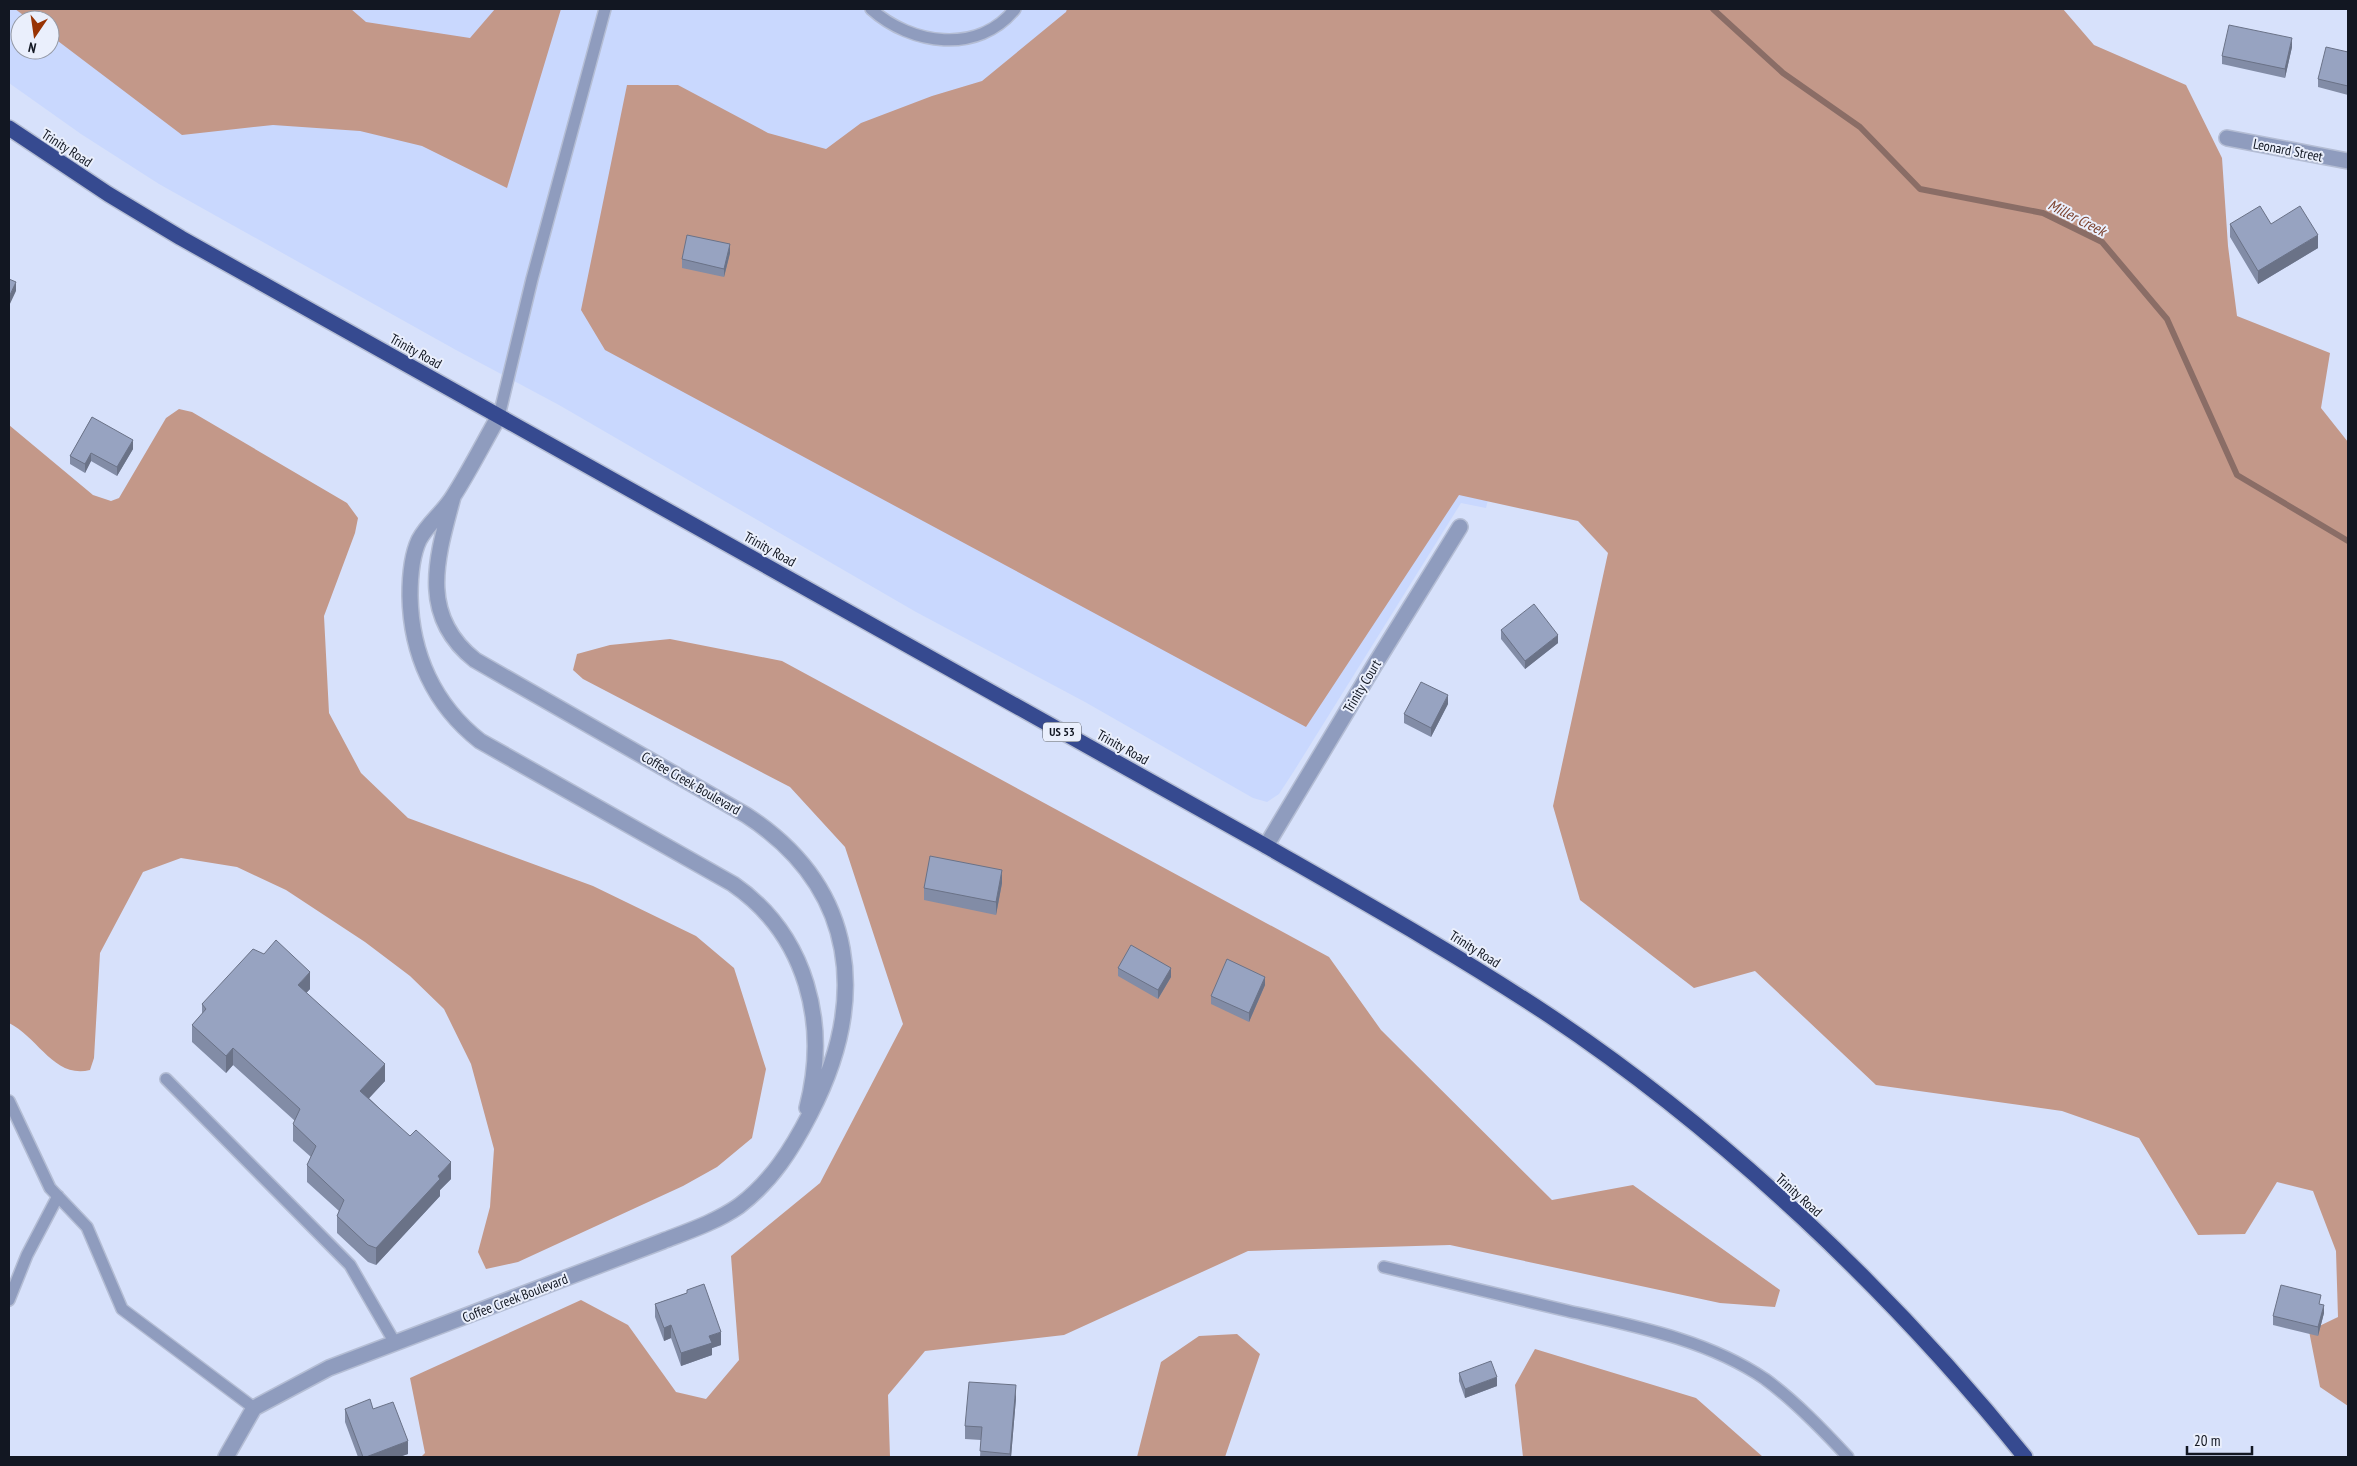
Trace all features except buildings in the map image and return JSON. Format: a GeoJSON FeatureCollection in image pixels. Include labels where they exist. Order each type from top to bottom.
{"type":"FeatureCollection","features":[{"type":"Feature","properties":{"kind":"highway","name":"Trinity Road"},"geometry":{"type":"LineString","coordinates":[[9,128],[108,194],[173,233],[1266,846],[1425,937],[1551,1017],[1601,1052],[1697,1127],[1789,1207],[1883,1298],[1972,1393],[2025,1457]]}},
{"type":"Feature","properties":{"kind":"street","name":"Leonard Street"},"geometry":{"type":"LineString","coordinates":[[2227,138],[2348,161]]}},
{"type":"Feature","properties":{"kind":"street","name":"Coffee Creek Boulevard"},"geometry":{"type":"LineString","coordinates":[[499,416],[453,497],[419,541],[411,572],[412,627],[419,655],[433,689],[459,724],[480,741],[733,884],[754,899],[768,914],[804,973],[813,1007],[816,1034],[815,1056],[808,1103],[801,1131]]}},
{"type":"Feature","properties":{"kind":"street","name":"Coffee Creek Boulevard"},"geometry":{"type":"LineString","coordinates":[[254,1408],[329,1368],[713,1221],[738,1206],[770,1177],[784,1161],[801,1131],[832,1063],[839,1039],[845,999],[845,962],[833,913],[805,865],[769,829],[475,660],[465,652],[445,625],[439,610],[436,592],[439,552],[453,497]]}},
{"type":"Feature","properties":{"kind":"street","name":"Trinity Court"},"geometry":{"type":"LineString","coordinates":[[1266,846],[1460,527]]}},
{"type":"Feature","properties":{"kind":"street"},"geometry":{"type":"LineString","coordinates":[[226,1457],[254,1408]]}},
{"type":"Feature","properties":{"kind":"lane"},"geometry":{"type":"LineString","coordinates":[[499,416],[535,269],[606,9]]}},
{"type":"Feature","properties":{"kind":"lane"},"geometry":{"type":"LineString","coordinates":[[871,9],[892,24],[908,32],[957,41],[981,35],[1005,19],[1015,9]]}},
{"type":"Feature","properties":{"kind":"lane"},"geometry":{"type":"LineString","coordinates":[[166,1079],[350,1265],[395,1343]]}},
{"type":"Feature","properties":{"kind":"lane"},"geometry":{"type":"LineString","coordinates":[[9,1101],[50,1188],[87,1227],[122,1309],[254,1408]]}},
{"type":"Feature","properties":{"kind":"lane"},"geometry":{"type":"LineString","coordinates":[[9,1300],[27,1255],[58,1196]]}},
{"type":"Feature","properties":{"kind":"lane"},"geometry":{"type":"LineString","coordinates":[[1384,1267],[1638,1327],[1685,1341],[1728,1358],[1764,1379],[1795,1404],[1848,1457]]}},
{"type":"Feature","properties":{"kind":"shaded area"},"geometry":{"type":"Polygon","coordinates":[[[9,9],[1605,9],[1486,508],[1461,503],[1294,771],[1279,794],[1267,802],[1253,798],[1085,702],[916,612],[559,405],[456,350],[159,184],[81,134],[9,83],[9,9]]]}},
{"type":"Feature","properties":{"kind":"shaded area"},"geometry":{"type":"Polygon","coordinates":[[[15,9],[351,9],[366,22],[470,38],[495,9],[561,9],[507,188],[422,146],[360,131],[273,125],[182,135],[60,43],[60,10],[15,9]]]}},
{"type":"Feature","properties":{"kind":"shaded area"},"geometry":{"type":"Polygon","coordinates":[[[1067,9],[2063,9],[2094,45],[2186,85],[2222,158],[2228,246],[2237,316],[2330,353],[2321,408],[2348,442],[2348,1406],[2320,1387],[2309,1331],[2338,1317],[2336,1251],[2313,1191],[2277,1182],[2245,1234],[2198,1235],[2139,1138],[2062,1111],[1876,1085],[1755,971],[1694,988],[1580,900],[1553,806],[1608,553],[1578,521],[1459,495],[1306,727],[605,350],[581,310],[627,85],[678,85],[768,133],[826,149],[861,123],[932,96],[982,81],[1066,12],[1067,9]]]}},
{"type":"Feature","properties":{"kind":"shaded area"},"geometry":{"type":"Polygon","coordinates":[[[179,409],[192,412],[347,503],[358,518],[355,533],[324,616],[329,713],[361,773],[408,818],[593,886],[696,936],[734,968],[766,1069],[752,1138],[717,1167],[683,1186],[518,1262],[486,1269],[478,1252],[490,1207],[494,1149],[471,1064],[444,1009],[410,976],[365,942],[286,890],[237,867],[181,858],[143,872],[100,953],[94,1058],[90,1070],[77,1071],[56,1063],[19,1029],[9,1023],[9,425],[93,495],[111,501],[119,498],[166,418],[179,409]]]}},
{"type":"Feature","properties":{"kind":"shaded area"},"geometry":{"type":"Polygon","coordinates":[[[670,639],[782,661],[1329,957],[1381,1030],[1552,1200],[1633,1185],[1780,1290],[1775,1307],[1720,1303],[1450,1245],[1248,1251],[1064,1335],[925,1351],[888,1395],[890,1457],[421,1457],[425,1453],[410,1378],[581,1300],[628,1325],[676,1392],[706,1399],[739,1360],[731,1256],[820,1183],[903,1024],[845,847],[790,787],[583,679],[573,670],[577,654],[610,645],[670,639]]]}},
{"type":"Feature","properties":{"kind":"shaded area"},"geometry":{"type":"Polygon","coordinates":[[[1237,1334],[1260,1354],[1225,1457],[1137,1457],[1161,1362],[1199,1336],[1237,1334]]]}},
{"type":"Feature","properties":{"kind":"shaded area"},"geometry":{"type":"Polygon","coordinates":[[[1535,1349],[1696,1398],[1763,1457],[1523,1457],[1515,1385],[1535,1349]]]}},
{"type":"Feature","properties":{"kind":"waterway","name":"Miller Creek"},"geometry":{"type":"LineString","coordinates":[[1713,9],[1783,73],[1860,127],[1920,189],[2043,213],[2102,242],[2167,319],[2237,475],[2348,541]]}}]}
